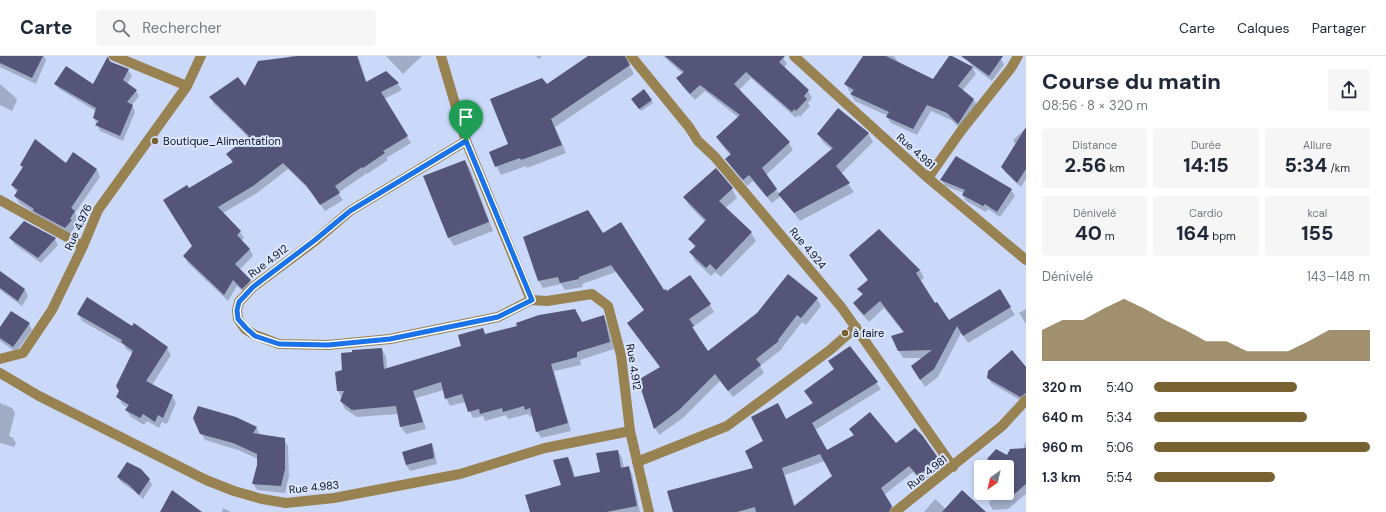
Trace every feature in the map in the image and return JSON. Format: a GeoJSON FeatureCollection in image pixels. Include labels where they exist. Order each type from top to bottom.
{"type":"FeatureCollection","features":[{"type":"Feature","properties":{"kind":"street"},"geometry":{"type":"LineString","coordinates":[[114,56],[187,86]]}},
{"type":"Feature","properties":{"kind":"street","name":"Rue 4.976"},"geometry":{"type":"LineString","coordinates":[[0,359],[22,353],[52,310],[83,246],[98,210],[187,86],[201,56]]}},
{"type":"Feature","properties":{"kind":"street"},"geometry":{"type":"LineString","coordinates":[[441,56],[466,141],[532,300]]}},
{"type":"Feature","properties":{"kind":"street","name":"Rue 4.924"},"geometry":{"type":"LineString","coordinates":[[631,56],[689,127],[698,141],[715,158],[842,308],[953,467]]}},
{"type":"Feature","properties":{"kind":"street","name":"Rue 4.981"},"geometry":{"type":"LineString","coordinates":[[794,56],[928,178],[1026,260]]}},
{"type":"Feature","properties":{"kind":"street"},"geometry":{"type":"LineString","coordinates":[[928,178],[960,130],[1011,68],[1018,56]]}},
{"type":"Feature","properties":{"kind":"street","name":"Rue 4.912"},"geometry":{"type":"LineString","coordinates":[[466,141],[350,211],[315,240],[253,287],[239,302],[237,310],[238,319],[255,336],[279,344],[328,345],[390,339],[498,317],[532,300],[547,301],[592,294],[608,306],[621,355],[630,431],[649,512]]}},
{"type":"Feature","properties":{"kind":"street"},"geometry":{"type":"LineString","coordinates":[[0,200],[83,246]]}},
{"type":"Feature","properties":{"kind":"street"},"geometry":{"type":"LineString","coordinates":[[637,462],[727,426],[830,350],[856,327]]}},
{"type":"Feature","properties":{"kind":"street","name":"Rue 4.983"},"geometry":{"type":"LineString","coordinates":[[0,373],[39,396],[206,480],[234,491],[262,499],[286,503],[334,498],[460,474],[545,448],[630,431]]}},
{"type":"Feature","properties":{"kind":"street","name":"Rue 4.981"},"geometry":{"type":"LineString","coordinates":[[895,512],[953,467],[1002,426],[1026,400]]}},
{"type":"Feature","properties":{"kind":"building"},"geometry":{"type":"Polygon","coordinates":[[[0,56],[43,56],[32,78],[0,63],[0,56]]]}},
{"type":"Feature","properties":{"kind":"building"},"geometry":{"type":"Polygon","coordinates":[[[108,56],[111,62],[129,69],[123,80],[137,90],[127,102],[133,105],[120,136],[95,125],[99,121],[93,118],[96,108],[54,84],[66,66],[93,84],[108,56]]]}},
{"type":"Feature","properties":{"kind":"building"},"geometry":{"type":"Polygon","coordinates":[[[298,56],[357,56],[366,82],[386,71],[399,83],[381,92],[408,136],[383,151],[385,153],[335,186],[340,193],[320,205],[306,185],[283,163],[253,186],[218,207],[241,231],[237,235],[250,249],[235,264],[251,280],[242,289],[233,280],[224,295],[183,256],[192,246],[163,200],[187,185],[189,188],[233,162],[226,154],[249,136],[209,97],[238,77],[245,86],[258,61],[298,56]]]}},
{"type":"Feature","properties":{"kind":"building"},"geometry":{"type":"Polygon","coordinates":[[[588,56],[625,56],[630,65],[551,119],[562,145],[521,160],[520,158],[495,167],[489,152],[508,144],[490,99],[542,78],[547,84],[588,56]]]}},
{"type":"Feature","properties":{"kind":"building"},"geometry":{"type":"Polygon","coordinates":[[[665,56],[785,56],[779,62],[809,90],[804,96],[807,99],[796,111],[794,109],[792,112],[746,72],[734,84],[790,142],[762,168],[777,189],[767,197],[749,175],[743,180],[725,159],[731,154],[716,137],[740,115],[700,85],[690,94],[676,78],[684,72],[665,56]]]}},
{"type":"Feature","properties":{"kind":"building"},"geometry":{"type":"Polygon","coordinates":[[[863,56],[886,56],[933,79],[949,56],[952,56],[973,67],[958,86],[974,99],[958,124],[947,113],[927,105],[913,129],[886,117],[889,112],[850,94],[854,90],[844,84],[863,56]]]}},
{"type":"Feature","properties":{"kind":"building"},"geometry":{"type":"Polygon","coordinates":[[[961,56],[1003,56],[989,76],[961,56]]]}},
{"type":"Feature","properties":{"kind":"building"},"geometry":{"type":"Polygon","coordinates":[[[644,89],[652,100],[639,109],[631,99],[644,89]]]}},
{"type":"Feature","properties":{"kind":"building"},"geometry":{"type":"Polygon","coordinates":[[[838,108],[869,133],[836,166],[850,183],[794,213],[778,194],[833,148],[817,134],[838,108]]]}},
{"type":"Feature","properties":{"kind":"building"},"geometry":{"type":"Polygon","coordinates":[[[1026,127],[1026,169],[1017,183],[1001,167],[1026,127]]]}},
{"type":"Feature","properties":{"kind":"building"},"geometry":{"type":"Polygon","coordinates":[[[35,139],[66,163],[73,152],[97,169],[71,208],[75,211],[70,219],[72,220],[65,228],[33,211],[34,209],[14,196],[18,190],[11,185],[23,167],[20,165],[35,139]]]}},
{"type":"Feature","properties":{"kind":"building"},"geometry":{"type":"Polygon","coordinates":[[[956,156],[1012,189],[997,212],[985,204],[983,206],[962,195],[965,190],[940,180],[956,156]]]}},
{"type":"Feature","properties":{"kind":"building"},"geometry":{"type":"Polygon","coordinates":[[[465,160],[489,222],[448,238],[423,176],[465,160]]]}},
{"type":"Feature","properties":{"kind":"building"},"geometry":{"type":"Polygon","coordinates":[[[716,168],[733,188],[719,201],[752,232],[716,270],[710,264],[706,268],[689,252],[696,246],[688,239],[706,220],[683,197],[716,168]]]}},
{"type":"Feature","properties":{"kind":"building"},"geometry":{"type":"Polygon","coordinates":[[[588,210],[603,233],[621,222],[664,290],[666,289],[667,291],[690,275],[711,304],[689,319],[694,326],[692,327],[708,351],[757,313],[788,274],[818,298],[801,318],[797,315],[778,340],[779,341],[756,359],[761,365],[728,391],[715,374],[679,410],[654,429],[638,380],[660,367],[627,323],[644,310],[611,265],[579,277],[579,279],[560,283],[558,277],[538,281],[523,237],[588,210]]]}},
{"type":"Feature","properties":{"kind":"building"},"geometry":{"type":"Polygon","coordinates":[[[24,221],[56,238],[38,258],[9,238],[24,221]]]}},
{"type":"Feature","properties":{"kind":"building"},"geometry":{"type":"Polygon","coordinates":[[[879,229],[920,270],[916,273],[935,303],[937,302],[949,320],[1000,289],[1011,307],[963,336],[957,326],[934,369],[920,380],[911,366],[932,350],[898,351],[891,336],[904,332],[880,301],[864,315],[853,303],[863,294],[857,289],[868,280],[849,255],[879,229]]]}},
{"type":"Feature","properties":{"kind":"building"},"geometry":{"type":"Polygon","coordinates":[[[0,271],[25,289],[18,301],[0,288],[0,271]]]}},
{"type":"Feature","properties":{"kind":"building"},"geometry":{"type":"Polygon","coordinates":[[[87,297],[132,326],[134,323],[168,347],[146,381],[173,395],[163,418],[158,415],[155,422],[143,414],[140,418],[125,410],[129,405],[116,397],[119,391],[116,386],[133,351],[121,342],[122,340],[77,314],[87,297]]]}},
{"type":"Feature","properties":{"kind":"building"},"geometry":{"type":"Polygon","coordinates":[[[575,309],[582,322],[604,315],[610,342],[577,352],[577,357],[551,364],[568,423],[536,432],[530,408],[525,410],[524,406],[503,412],[502,408],[480,414],[479,409],[468,412],[462,394],[445,399],[441,382],[413,391],[423,422],[400,427],[396,406],[352,410],[340,401],[344,391],[337,391],[335,372],[342,370],[341,353],[352,352],[352,350],[382,348],[384,369],[461,346],[458,335],[483,328],[485,334],[517,326],[516,323],[539,315],[575,309]]]}},
{"type":"Feature","properties":{"kind":"building"},"geometry":{"type":"Polygon","coordinates":[[[11,311],[30,323],[13,347],[0,338],[0,327],[11,311]]]}},
{"type":"Feature","properties":{"kind":"building"},"geometry":{"type":"Polygon","coordinates":[[[850,346],[878,382],[812,423],[827,450],[854,435],[849,429],[870,412],[896,443],[915,428],[922,435],[939,459],[918,476],[909,466],[881,488],[892,506],[889,512],[756,512],[755,507],[737,512],[673,512],[667,491],[753,468],[745,451],[763,441],[751,417],[778,403],[786,419],[813,403],[804,391],[834,369],[828,361],[850,346]],[[820,454],[782,468],[794,506],[832,476],[820,454]]]}},
{"type":"Feature","properties":{"kind":"building"},"geometry":{"type":"Polygon","coordinates":[[[1012,350],[1026,367],[1026,393],[1020,397],[987,378],[988,371],[1012,350]]]}},
{"type":"Feature","properties":{"kind":"building"},"geometry":{"type":"Polygon","coordinates":[[[198,406],[236,417],[257,427],[253,433],[285,438],[285,469],[281,486],[252,484],[257,465],[257,454],[233,443],[200,434],[193,418],[198,406]]]}},
{"type":"Feature","properties":{"kind":"building"},"geometry":{"type":"Polygon","coordinates":[[[432,443],[434,458],[406,465],[402,452],[432,443]]]}},
{"type":"Feature","properties":{"kind":"building"},"geometry":{"type":"Polygon","coordinates":[[[1026,448],[1026,484],[1014,494],[1014,460],[987,459],[996,449],[1007,455],[1010,449],[1026,448]]]}},
{"type":"Feature","properties":{"kind":"building"},"geometry":{"type":"Polygon","coordinates":[[[618,450],[621,468],[629,466],[637,506],[606,512],[530,512],[525,495],[561,485],[553,460],[568,457],[574,477],[600,472],[596,453],[618,450]]]}},
{"type":"Feature","properties":{"kind":"building"},"geometry":{"type":"Polygon","coordinates":[[[127,462],[141,469],[150,479],[139,495],[129,485],[117,477],[127,462]]]}},
{"type":"Feature","properties":{"kind":"building"},"geometry":{"type":"Polygon","coordinates":[[[172,490],[202,512],[160,512],[172,490]]]}},
{"type":"Feature","properties":{"kind":"building"},"geometry":{"type":"Polygon","coordinates":[[[962,490],[986,512],[942,512],[962,490]]]}},
{"type":"Feature","properties":{"kind":"place","name":"Boutique_Alimentation"},"geometry":{"type":"Point","coordinates":[155,141]}},
{"type":"Feature","properties":{"kind":"place","name":"à faire"},"geometry":{"type":"Point","coordinates":[845,333]}},
{"type":"Feature","properties":{"kind":"route"},"geometry":{"type":"LineString","coordinates":[[466,141],[532,300],[498,317],[390,339],[328,345],[279,344],[255,336],[238,319],[237,310],[239,302],[253,287],[315,240],[350,211],[466,141]]}}]}
